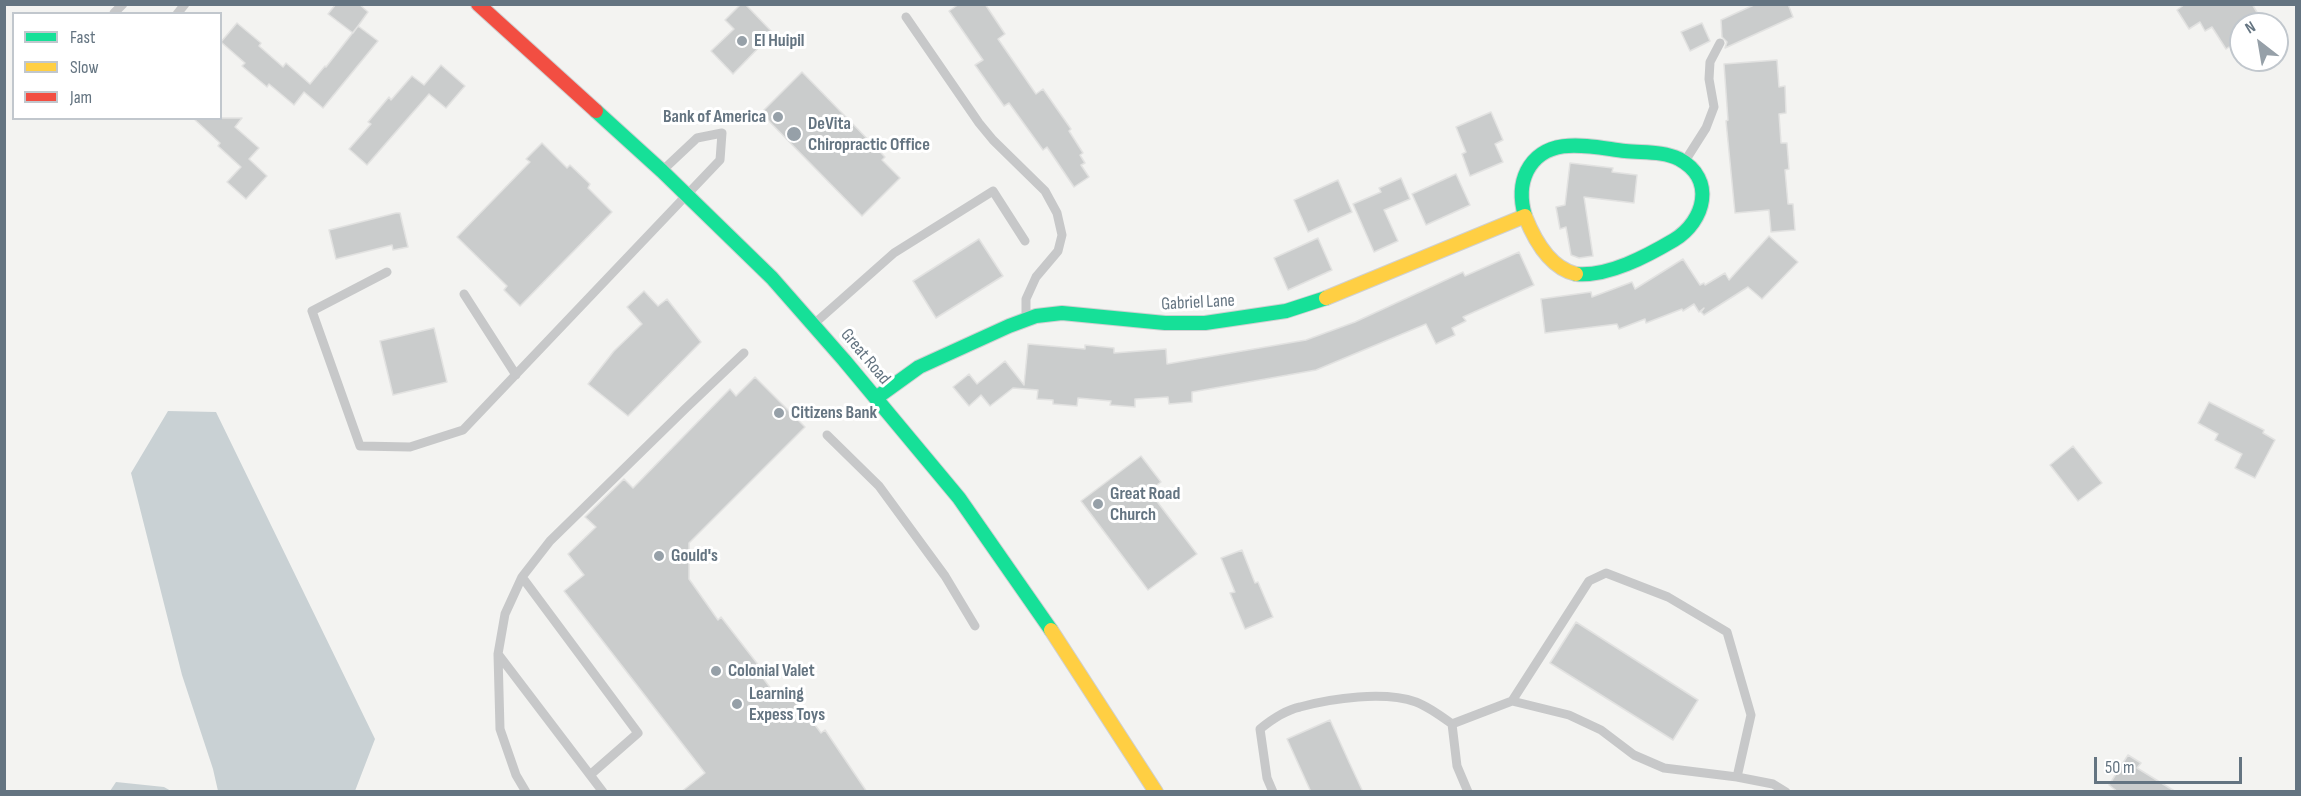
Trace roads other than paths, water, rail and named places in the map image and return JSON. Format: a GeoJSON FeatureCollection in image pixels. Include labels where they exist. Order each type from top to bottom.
{"type":"FeatureCollection","features":[{"type":"Feature","properties":{"kind":"street","name":"Great Road"},"geometry":{"type":"LineString","coordinates":[[478,4],[662,171],[772,278],[876,398],[959,498],[1035,606],[1156,792]]}},
{"type":"Feature","properties":{"kind":"street"},"geometry":{"type":"LineString","coordinates":[[1574,145],[1664,155],[1684,163],[1695,175],[1701,191],[1701,208],[1694,223],[1682,235],[1603,271],[1571,273],[1557,265],[1538,240],[1525,216],[1522,199],[1527,171],[1539,155],[1553,147],[1574,145]]}},
{"type":"Feature","properties":{"kind":"street","name":"Gabriel Lane"},"geometry":{"type":"LineString","coordinates":[[876,398],[919,366],[1026,319],[1062,314],[1146,322],[1205,323],[1277,313],[1338,294],[1525,216]]}},
{"type":"Feature","properties":{"kind":"lane"},"geometry":{"type":"LineString","coordinates":[[906,17],[979,123],[1045,191],[1057,213],[1062,235],[1058,251],[1036,277],[1026,299],[1026,319]]}},
{"type":"Feature","properties":{"kind":"lane"},"geometry":{"type":"LineString","coordinates":[[1684,163],[1706,128],[1714,107],[1709,79],[1710,62],[1720,43]]}},
{"type":"Feature","properties":{"kind":"lane"},"geometry":{"type":"LineString","coordinates":[[387,272],[312,310],[360,446],[410,447],[463,430],[720,160],[722,133],[697,138],[662,171]]}},
{"type":"Feature","properties":{"kind":"lane"},"geometry":{"type":"LineString","coordinates":[[813,325],[894,254],[993,191],[1025,241]]}},
{"type":"Feature","properties":{"kind":"lane"},"geometry":{"type":"LineString","coordinates":[[464,294],[516,375]]}},
{"type":"Feature","properties":{"kind":"lane"},"geometry":{"type":"LineString","coordinates":[[526,792],[516,775],[500,729],[498,654],[505,614],[522,577],[550,541],[744,353]]}},
{"type":"Feature","properties":{"kind":"lane"},"geometry":{"type":"LineString","coordinates":[[827,435],[879,486],[945,576],[975,626]]}},
{"type":"Feature","properties":{"kind":"lane"},"geometry":{"type":"LineString","coordinates":[[1512,701],[1589,581],[1606,573],[1668,597],[1727,632],[1751,716],[1737,777]]}},
{"type":"Feature","properties":{"kind":"lane"},"geometry":{"type":"LineString","coordinates":[[522,577],[638,733],[590,775]]}},
{"type":"Feature","properties":{"kind":"lane"},"geometry":{"type":"LineString","coordinates":[[498,654],[603,792]]}},
{"type":"Feature","properties":{"kind":"lane"},"geometry":{"type":"LineString","coordinates":[[1273,792],[1267,778],[1260,729],[1275,718],[1299,707],[1364,697],[1396,699],[1416,702],[1452,724]]}},
{"type":"Feature","properties":{"kind":"lane"},"geometry":{"type":"LineString","coordinates":[[1452,724],[1512,701],[1569,715],[1601,730],[1634,755],[1664,768],[1773,784],[1786,792]]}},
{"type":"Feature","properties":{"kind":"lane"},"geometry":{"type":"LineString","coordinates":[[1452,724],[1456,766],[1468,792]]}},
{"type":"Feature","properties":{"kind":"place","name":"El Huipil"},"geometry":{"type":"Point","coordinates":[742,41]}},
{"type":"Feature","properties":{"kind":"place","name":"Bank of America"},"geometry":{"type":"Point","coordinates":[778,117]}},
{"type":"Feature","properties":{"kind":"place","name":"DeVita Chiropractic Office"},"geometry":{"type":"Point","coordinates":[794,134]}},
{"type":"Feature","properties":{"kind":"place","name":"Citizens Bank"},"geometry":{"type":"Point","coordinates":[779,413]}},
{"type":"Feature","properties":{"kind":"place","name":"Great Road Church"},"geometry":{"type":"Point","coordinates":[1098,504]}},
{"type":"Feature","properties":{"kind":"place","name":"Gould's"},"geometry":{"type":"Point","coordinates":[659,556]}},
{"type":"Feature","properties":{"kind":"place","name":"Colonial Valet"},"geometry":{"type":"Point","coordinates":[716,671]}},
{"type":"Feature","properties":{"kind":"place","name":"Learning Expess Toys"},"geometry":{"type":"Point","coordinates":[737,704]}}]}
